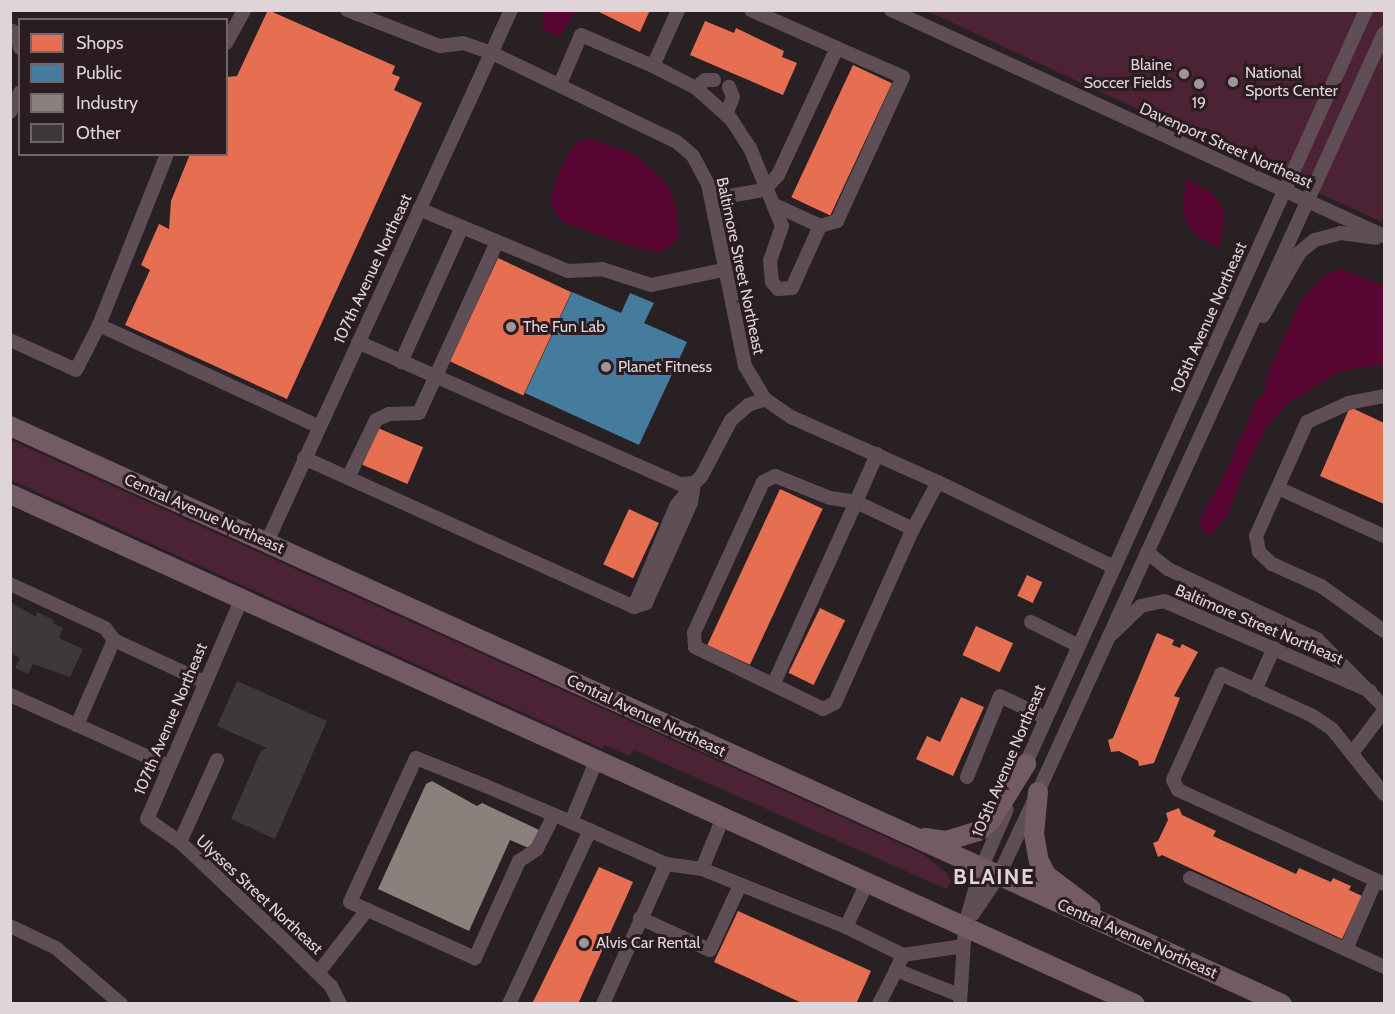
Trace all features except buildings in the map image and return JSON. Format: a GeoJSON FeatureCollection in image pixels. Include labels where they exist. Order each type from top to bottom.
{"type":"FeatureCollection","features":[{"type":"Feature","properties":{"kind":"highway","name":"Central Avenue Northeast"},"geometry":{"type":"LineString","coordinates":[[10,426],[907,836],[1282,1004]]}},
{"type":"Feature","properties":{"kind":"highway"},"geometry":{"type":"LineString","coordinates":[[10,494],[241,600],[724,815],[867,883],[966,925],[1135,1004]]}},
{"type":"Feature","properties":{"kind":"highway"},"geometry":{"type":"LineString","coordinates":[[907,836],[946,841],[980,831],[992,819],[1026,764]]}},
{"type":"Feature","properties":{"kind":"highway"},"geometry":{"type":"LineString","coordinates":[[1038,792],[1034,834],[1046,875],[1123,932]]}},
{"type":"Feature","properties":{"kind":"street"},"geometry":{"type":"LineString","coordinates":[[228,39],[244,10]]}},
{"type":"Feature","properties":{"kind":"street","name":"Baltimore Street Northeast"},"geometry":{"type":"LineString","coordinates":[[347,10],[440,46],[463,43],[492,53],[677,142],[703,172],[712,199],[723,270],[745,366],[765,399],[791,417],[938,482],[1114,567]]}},
{"type":"Feature","properties":{"kind":"street","name":"107th Avenue Northeast"},"geometry":{"type":"LineString","coordinates":[[267,542],[318,426],[511,10]]}},
{"type":"Feature","properties":{"kind":"street"},"geometry":{"type":"LineString","coordinates":[[652,66],[678,10]]}},
{"type":"Feature","properties":{"kind":"street"},"geometry":{"type":"LineString","coordinates":[[751,10],[903,77],[837,221],[820,226],[775,206]]}},
{"type":"Feature","properties":{"kind":"street","name":"Davenport Street Northeast"},"geometry":{"type":"LineString","coordinates":[[891,10],[1384,238]]}},
{"type":"Feature","properties":{"kind":"street","name":"105th Avenue Northeast"},"geometry":{"type":"LineString","coordinates":[[966,925],[989,873],[1026,764],[1077,645],[1366,10]]}},
{"type":"Feature","properties":{"kind":"street","name":"105th Avenue Northeast"},"geometry":{"type":"LineString","coordinates":[[989,873],[1038,792],[1384,33]]}},
{"type":"Feature","properties":{"kind":"street"},"geometry":{"type":"LineString","coordinates":[[560,84],[581,35],[696,88],[726,115],[750,148],[768,186],[782,226],[770,260],[772,282],[778,289],[792,288],[820,226]]}},
{"type":"Feature","properties":{"kind":"street"},"geometry":{"type":"LineString","coordinates":[[712,199],[764,190],[778,175],[837,48]]}},
{"type":"Feature","properties":{"kind":"street"},"geometry":{"type":"LineString","coordinates":[[696,88],[705,80],[714,80]]}},
{"type":"Feature","properties":{"kind":"street"},"geometry":{"type":"LineString","coordinates":[[726,115],[733,97],[729,87]]}},
{"type":"Feature","properties":{"kind":"street"},"geometry":{"type":"LineString","coordinates":[[10,112],[18,96]]}},
{"type":"Feature","properties":{"kind":"street"},"geometry":{"type":"LineString","coordinates":[[10,340],[76,370],[99,325],[166,156]]}},
{"type":"Feature","properties":{"kind":"street"},"geometry":{"type":"LineString","coordinates":[[419,209],[568,271],[602,269],[651,285],[723,270]]}},
{"type":"Feature","properties":{"kind":"street"},"geometry":{"type":"LineString","coordinates":[[401,362],[462,227]]}},
{"type":"Feature","properties":{"kind":"street"},"geometry":{"type":"LineString","coordinates":[[1227,377],[1307,247],[1341,233],[1384,238]]}},
{"type":"Feature","properties":{"kind":"street"},"geometry":{"type":"LineString","coordinates":[[348,478],[376,420],[389,414],[418,413],[497,242]]}},
{"type":"Feature","properties":{"kind":"street"},"geometry":{"type":"LineString","coordinates":[[99,325],[318,426]]}},
{"type":"Feature","properties":{"kind":"street"},"geometry":{"type":"LineString","coordinates":[[358,342],[670,480],[694,483]]}},
{"type":"Feature","properties":{"kind":"street"},"geometry":{"type":"LineString","coordinates":[[1384,396],[1349,403],[1307,422],[1256,536],[1259,552],[1272,564],[1330,591],[1384,631]]}},
{"type":"Feature","properties":{"kind":"street"},"geometry":{"type":"LineString","coordinates":[[304,458],[634,607],[646,603],[691,503],[694,483],[705,472],[731,420],[748,405],[765,399]]}},
{"type":"Feature","properties":{"kind":"street"},"geometry":{"type":"LineString","coordinates":[[774,683],[877,454]]}},
{"type":"Feature","properties":{"kind":"street"},"geometry":{"type":"LineString","coordinates":[[913,530],[856,502],[830,498],[775,476],[763,482],[694,633],[695,647],[774,683],[823,709],[835,703],[913,530],[938,482]]}},
{"type":"Feature","properties":{"kind":"street"},"geometry":{"type":"LineString","coordinates":[[1278,488],[1384,536]]}},
{"type":"Feature","properties":{"kind":"street","name":"Baltimore Street Northeast"},"geometry":{"type":"LineString","coordinates":[[1147,552],[1168,569],[1317,639],[1371,692],[1384,709]]}},
{"type":"Feature","properties":{"kind":"street"},"geometry":{"type":"LineString","coordinates":[[10,584],[105,628],[114,640],[204,682]]}},
{"type":"Feature","properties":{"kind":"street","name":"107th Avenue Northeast"},"geometry":{"type":"LineString","coordinates":[[147,819],[241,600]]}},
{"type":"Feature","properties":{"kind":"street","name":"Baltimore Street Northeast"},"geometry":{"type":"LineString","coordinates":[[1109,636],[1128,623],[1141,606],[1164,601],[1371,692]]}},
{"type":"Feature","properties":{"kind":"street"},"geometry":{"type":"LineString","coordinates":[[1030,622],[1077,645]]}},
{"type":"Feature","properties":{"kind":"street"},"geometry":{"type":"LineString","coordinates":[[77,725],[114,640]]}},
{"type":"Feature","properties":{"kind":"street"},"geometry":{"type":"LineString","coordinates":[[1255,690],[1274,648]]}},
{"type":"Feature","properties":{"kind":"street"},"geometry":{"type":"LineString","coordinates":[[1346,949],[1380,882],[1178,790],[1173,780],[1221,674],[1313,717],[1332,729],[1384,794]]}},
{"type":"Feature","properties":{"kind":"street"},"geometry":{"type":"LineString","coordinates":[[10,695],[168,766]]}},
{"type":"Feature","properties":{"kind":"street"},"geometry":{"type":"LineString","coordinates":[[967,777],[1000,696],[1046,718]]}},
{"type":"Feature","properties":{"kind":"street"},"geometry":{"type":"LineString","coordinates":[[1352,753],[1384,709]]}},
{"type":"Feature","properties":{"kind":"street"},"geometry":{"type":"LineString","coordinates":[[554,815],[537,849],[519,861],[475,958],[350,902],[416,758],[571,822],[590,830],[666,864],[702,869],[846,927],[903,955],[963,946]]}},
{"type":"Feature","properties":{"kind":"street"},"geometry":{"type":"LineString","coordinates":[[571,822],[597,759]]}},
{"type":"Feature","properties":{"kind":"street"},"geometry":{"type":"LineString","coordinates":[[180,842],[217,760]]}},
{"type":"Feature","properties":{"kind":"street"},"geometry":{"type":"LineString","coordinates":[[702,869],[724,815]]}},
{"type":"Feature","properties":{"kind":"street","name":"Ulysses Street Northeast"},"geometry":{"type":"LineString","coordinates":[[147,819],[180,842],[318,973],[340,1004]]}},
{"type":"Feature","properties":{"kind":"street"},"geometry":{"type":"LineString","coordinates":[[509,1004],[590,830]]}},
{"type":"Feature","properties":{"kind":"street"},"geometry":{"type":"LineString","coordinates":[[603,1004],[666,864]]}},
{"type":"Feature","properties":{"kind":"street"},"geometry":{"type":"LineString","coordinates":[[1190,878],[1384,967]]}},
{"type":"Feature","properties":{"kind":"street"},"geometry":{"type":"LineString","coordinates":[[846,927],[867,883]]}},
{"type":"Feature","properties":{"kind":"street"},"geometry":{"type":"LineString","coordinates":[[640,918],[710,950],[740,885]]}},
{"type":"Feature","properties":{"kind":"street"},"geometry":{"type":"LineString","coordinates":[[318,973],[367,910]]}},
{"type":"Feature","properties":{"kind":"street"},"geometry":{"type":"LineString","coordinates":[[896,970],[959,999],[966,925]]}},
{"type":"Feature","properties":{"kind":"street"},"geometry":{"type":"LineString","coordinates":[[10,926],[56,948],[121,1004]]}},
{"type":"Feature","properties":{"kind":"street"},"geometry":{"type":"LineString","coordinates":[[879,1004],[903,955]]}},
{"type":"Feature","properties":{"kind":"shaded area"},"geometry":{"type":"Polygon","coordinates":[[[545,10],[575,11],[560,37],[542,30],[545,10]]]}},
{"type":"Feature","properties":{"kind":"shaded area","name":"National Sports Center"},"geometry":{"type":"Polygon","coordinates":[[[927,11],[1384,11],[1384,223],[1234,154],[927,11]]]}},
{"type":"Feature","properties":{"kind":"shaded area"},"geometry":{"type":"Polygon","coordinates":[[[590,138],[637,156],[667,184],[677,211],[679,235],[671,246],[659,252],[633,247],[563,222],[555,213],[550,197],[558,175],[570,151],[581,140],[590,138]]]}},
{"type":"Feature","properties":{"kind":"shaded area"},"geometry":{"type":"Polygon","coordinates":[[[1186,178],[1213,194],[1225,211],[1219,248],[1194,234],[1183,213],[1186,178]]]}},
{"type":"Feature","properties":{"kind":"shaded area"},"geometry":{"type":"Polygon","coordinates":[[[1340,269],[1384,285],[1384,364],[1340,371],[1288,403],[1267,426],[1244,471],[1227,517],[1210,536],[1201,529],[1200,519],[1225,474],[1257,400],[1265,393],[1265,381],[1300,302],[1325,275],[1340,269]]]}},
{"type":"Feature","properties":{"kind":"shaded area"},"geometry":{"type":"Polygon","coordinates":[[[11,440],[923,854],[947,873],[951,883],[946,889],[634,750],[630,756],[604,745],[603,749],[11,480],[11,440]]]}},
{"type":"Feature","properties":{"kind":"place","name":"Blaine Soccer Fields"},"geometry":{"type":"Point","coordinates":[1184,74]}},
{"type":"Feature","properties":{"kind":"place","name":"National Sports Center"},"geometry":{"type":"Point","coordinates":[1233,82]}},
{"type":"Feature","properties":{"kind":"place","name":"19"},"geometry":{"type":"Point","coordinates":[1199,84]}},
{"type":"Feature","properties":{"kind":"place","name":"The Fun Lab"},"geometry":{"type":"Point","coordinates":[511,327]}},
{"type":"Feature","properties":{"kind":"place","name":"Planet Fitness"},"geometry":{"type":"Point","coordinates":[606,367]}},
{"type":"Feature","properties":{"kind":"place","name":"Alvis Car Rental"},"geometry":{"type":"Point","coordinates":[584,943]}},
{"type":"Feature","properties":{"kind":"district","name":"BLAINE"},"geometry":{"type":"Point","coordinates":[994,877]}}]}
